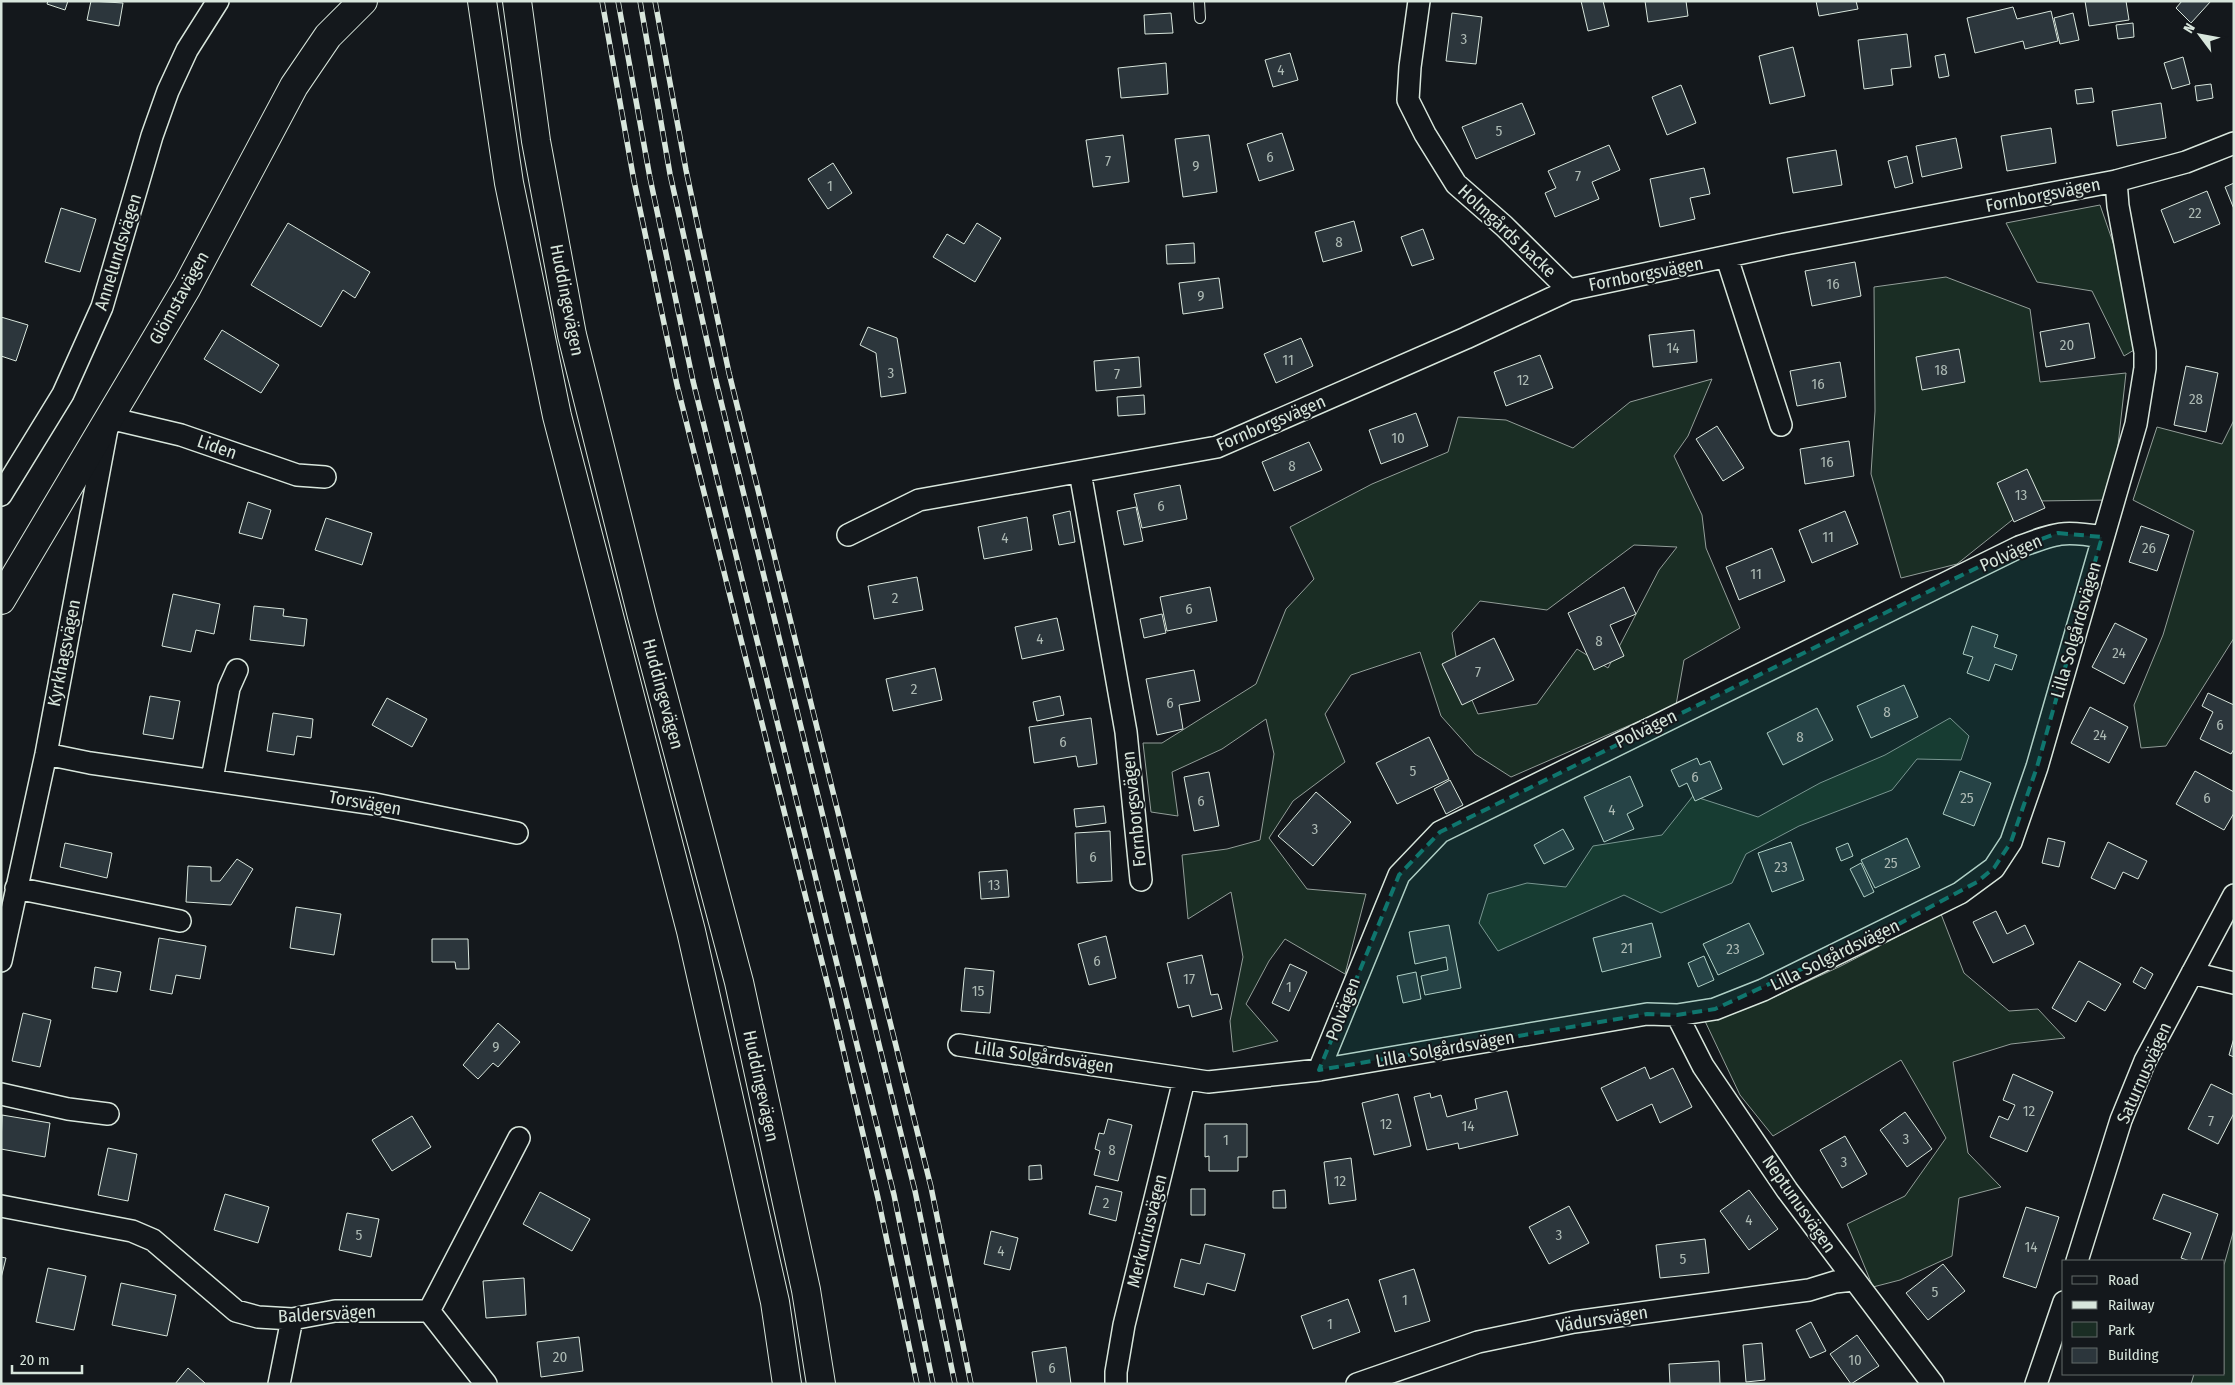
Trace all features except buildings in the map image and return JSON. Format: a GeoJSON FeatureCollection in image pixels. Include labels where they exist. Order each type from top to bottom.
{"type":"FeatureCollection","features":[{"type":"Feature","properties":{"kind":"main road","name":"Glömstavägen"},"geometry":{"type":"LineString","coordinates":[[4,590],[187,287],[294,86],[328,36],[363,1]]}},
{"type":"Feature","properties":{"kind":"main road","name":"Huddingevägen"},"geometry":{"type":"LineString","coordinates":[[482,1],[509,183],[555,407],[691,931],[774,1302],[787,1384]]}},
{"type":"Feature","properties":{"kind":"main road","name":"Huddingevägen"},"geometry":{"type":"LineString","coordinates":[[517,1],[536,141],[572,335],[645,625],[739,982],[806,1290],[822,1384]]}},
{"type":"Feature","properties":{"kind":"street","name":"Holmgårds backe"},"geometry":{"type":"LineString","coordinates":[[1419,1],[1410,67],[1408,100],[1425,134],[1456,184],[1504,226],[1569,290]]}},
{"type":"Feature","properties":{"kind":"street","name":"Annelundsvägen"},"geometry":{"type":"LineString","coordinates":[[1,495],[63,394],[102,307],[152,136],[168,91],[211,3]]}},
{"type":"Feature","properties":{"kind":"street","name":"Fornborgsvägen"},"geometry":{"type":"LineString","coordinates":[[848,535],[919,500],[1217,447],[1439,350],[1569,290],[1727,258],[1784,244],[2116,180],[2186,162],[2234,143]]}},
{"type":"Feature","properties":{"kind":"street","name":"Lilla Solgårdsvägen"},"geometry":{"type":"LineString","coordinates":[[960,1045],[1156,1073],[1184,1080],[1208,1082],[1319,1070],[1647,1014],[1678,1015],[1715,1009],[1763,990],[1960,893],[1994,868],[2011,842],[2037,767],[2136,424],[2145,368],[2144,352],[2118,206],[2116,180]]}},
{"type":"Feature","properties":{"kind":"street"},"geometry":{"type":"LineString","coordinates":[[1727,258],[1781,425]]}},
{"type":"Feature","properties":{"kind":"street","name":"Liden"},"geometry":{"type":"LineString","coordinates":[[109,418],[181,435],[297,475],[325,477]]}},
{"type":"Feature","properties":{"kind":"street","name":"Kyrkhagsvägen"},"geometry":{"type":"LineString","coordinates":[[1,961],[46,754],[109,418]]}},
{"type":"Feature","properties":{"kind":"street","name":"Fornborgsvägen"},"geometry":{"type":"LineString","coordinates":[[1080,472],[1126,732],[1141,880]]}},
{"type":"Feature","properties":{"kind":"street","name":"Polvägen"},"geometry":{"type":"LineString","coordinates":[[1319,1070],[1399,875],[1440,832],[2019,547],[2058,533],[2074,532],[2102,537]]}},
{"type":"Feature","properties":{"kind":"street"},"geometry":{"type":"LineString","coordinates":[[212,779],[228,688],[237,670]]}},
{"type":"Feature","properties":{"kind":"street","name":"Torsvägen"},"geometry":{"type":"LineString","coordinates":[[46,754],[90,764],[212,779],[376,804],[517,833]]}},
{"type":"Feature","properties":{"kind":"street"},"geometry":{"type":"LineString","coordinates":[[16,888],[180,922]]}},
{"type":"Feature","properties":{"kind":"street","name":"Saturnusvägen"},"geometry":{"type":"LineString","coordinates":[[2077,1260],[2121,1120],[2145,1060],[2234,895]]}},
{"type":"Feature","properties":{"kind":"street"},"geometry":{"type":"LineString","coordinates":[[2192,973],[2234,983]]}},
{"type":"Feature","properties":{"kind":"street","name":"Neptunusvägen"},"geometry":{"type":"LineString","coordinates":[[1678,1015],[1703,1066],[1787,1190],[1933,1384]]}},
{"type":"Feature","properties":{"kind":"street","name":"Merkuriusvägen"},"geometry":{"type":"LineString","coordinates":[[1116,1384],[1116,1372],[1124,1325],[1184,1080]]}},
{"type":"Feature","properties":{"kind":"street"},"geometry":{"type":"LineString","coordinates":[[1,1094],[68,1109],[108,1114]]}},
{"type":"Feature","properties":{"kind":"street"},"geometry":{"type":"LineString","coordinates":[[486,1384],[429,1311],[519,1138]]}},
{"type":"Feature","properties":{"kind":"street","name":"Baldersvägen"},"geometry":{"type":"LineString","coordinates":[[1,1206],[132,1230],[154,1240],[236,1311],[258,1317],[292,1319],[335,1311],[429,1311]]}},
{"type":"Feature","properties":{"kind":"street","name":"Vädursvägen"},"geometry":{"type":"LineString","coordinates":[[1357,1384],[1478,1342],[1574,1322],[1809,1290],[1835,1282],[1853,1280]]}},
{"type":"Feature","properties":{"kind":"street"},"geometry":{"type":"LineString","coordinates":[[2036,1384],[2062,1308]]}},
{"type":"Feature","properties":{"kind":"street"},"geometry":{"type":"LineString","coordinates":[[279,1384],[292,1319]]}},
{"type":"Feature","properties":{"kind":"lane"},"geometry":{"type":"LineString","coordinates":[[1199,1],[1200,18]]}},
{"type":"Feature","properties":{"kind":"highlighted area"},"geometry":{"type":"Polygon","coordinates":[[[2058,533],[2102,537],[2037,767],[2011,842],[1994,868],[1977,882],[1893,927],[1715,1009],[1677,1015],[1647,1014],[1319,1070],[1399,875],[1440,832],[2019,547],[2058,533]]]}},
{"type":"Feature","properties":{"kind":"green space"},"geometry":{"type":"Polygon","coordinates":[[[2100,205],[2124,274],[2144,344],[2124,356],[2092,291],[2037,282],[2006,223],[2100,205]]]}},
{"type":"Feature","properties":{"kind":"green space"},"geometry":{"type":"Polygon","coordinates":[[[1946,277],[2030,309],[2040,382],[2126,373],[2112,500],[2036,501],[1957,564],[1901,578],[1871,474],[1875,411],[1874,287],[1946,277]]]}},
{"type":"Feature","properties":{"kind":"green space"},"geometry":{"type":"Polygon","coordinates":[[[1712,379],[1688,436],[1674,456],[1702,515],[1706,548],[1740,628],[1684,660],[1676,705],[1511,777],[1475,754],[1441,716],[1420,652],[1351,675],[1325,714],[1345,762],[1293,801],[1269,838],[1307,889],[1366,894],[1345,974],[1285,939],[1269,961],[1246,1004],[1278,1041],[1233,1052],[1230,1021],[1243,957],[1231,892],[1188,919],[1182,855],[1227,849],[1260,840],[1274,754],[1266,719],[1222,749],[1172,772],[1178,816],[1151,812],[1143,743],[1162,743],[1256,684],[1286,609],[1314,579],[1290,527],[1372,484],[1448,452],[1458,417],[1506,420],[1573,448],[1630,402],[1712,379]],[[1634,545],[1547,610],[1480,601],[1452,633],[1458,668],[1478,714],[1537,704],[1577,649],[1608,668],[1659,570],[1677,547],[1634,545]]]}},
{"type":"Feature","properties":{"kind":"green space"},"geometry":{"type":"Polygon","coordinates":[[[2234,420],[2234,638],[2166,746],[2141,748],[2134,705],[2163,635],[2194,531],[2133,500],[2157,427],[2222,444],[2234,420]]]}},
{"type":"Feature","properties":{"kind":"green space"},"geometry":{"type":"Polygon","coordinates":[[[1950,718],[1969,736],[1961,760],[1917,759],[1892,790],[1799,826],[1746,854],[1732,883],[1661,913],[1624,895],[1498,951],[1479,923],[1488,894],[1527,883],[1566,887],[1593,846],[1662,835],[1693,796],[1758,817],[1820,783],[1885,755],[1950,718]]]}},
{"type":"Feature","properties":{"kind":"green space"},"geometry":{"type":"Polygon","coordinates":[[[1941,914],[1964,973],[2009,1011],[2038,1009],[2065,1038],[2011,1044],[1953,1062],[1968,1153],[2001,1187],[1959,1198],[1952,1256],[1900,1280],[1873,1287],[1847,1224],[1905,1196],[1946,1138],[1901,1060],[1773,1136],[1740,1095],[1704,1019],[1774,997],[1841,966],[1941,914]]]}},
{"type":"Feature","properties":{"kind":"green space"},"geometry":{"type":"Polygon","coordinates":[[[2234,1229],[2234,1384],[2191,1384],[2194,1375],[2225,1375],[2225,1261],[2234,1229]]]}},
{"type":"Feature","properties":{"kind":"railway"},"geometry":{"type":"LineString","coordinates":[[602,1],[634,181],[677,385],[830,994],[878,1198],[917,1384]]}},
{"type":"Feature","properties":{"kind":"railway"},"geometry":{"type":"LineString","coordinates":[[618,1],[650,178],[693,381],[894,1195],[933,1384]]}},
{"type":"Feature","properties":{"kind":"railway"},"geometry":{"type":"LineString","coordinates":[[640,1],[670,174],[715,377],[915,1191],[955,1384]]}},
{"type":"Feature","properties":{"kind":"railway"},"geometry":{"type":"LineString","coordinates":[[655,1],[686,170],[729,373],[931,1187],[971,1384]]}}]}
